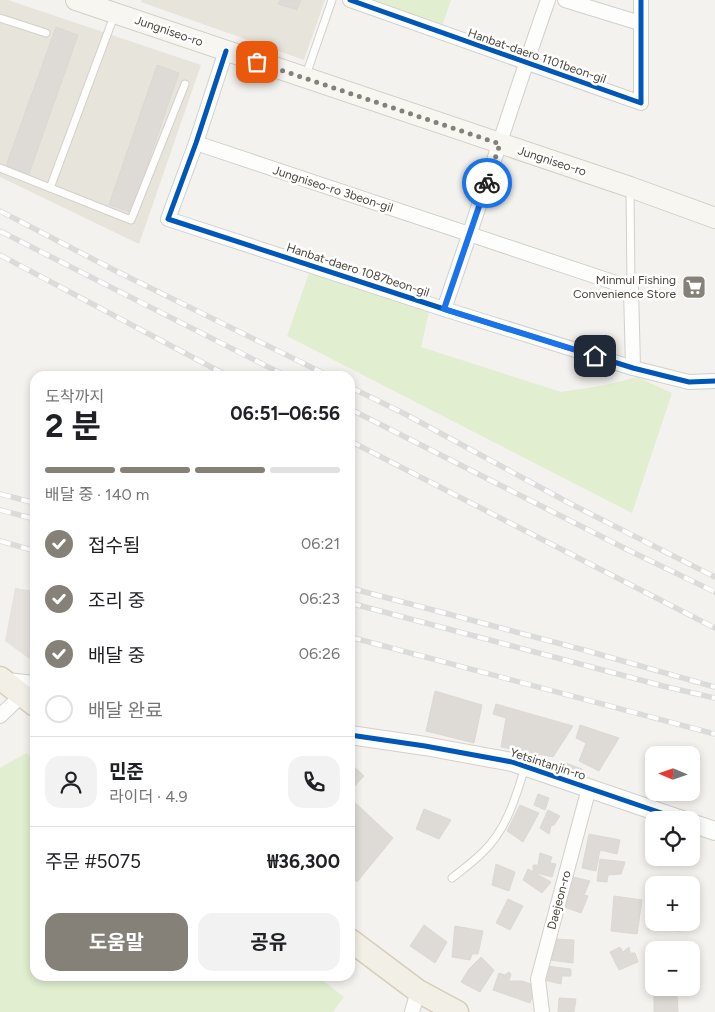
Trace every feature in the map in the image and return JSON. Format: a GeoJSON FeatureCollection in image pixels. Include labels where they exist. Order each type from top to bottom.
{"type":"FeatureCollection","features":[{"type":"Feature","properties":{"kind":"main road","name":"Jungniseo-ro"},"geometry":{"type":"LineString","coordinates":[[76,0],[117,7],[226,51],[630,187],[715,218]]}},
{"type":"Feature","properties":{"kind":"main road"},"geometry":{"type":"LineString","coordinates":[[355,945],[415,1001],[457,1012]]}},
{"type":"Feature","properties":{"kind":"street","name":"Hanbat-daero 1101beon-gil"},"geometry":{"type":"LineString","coordinates":[[350,0],[641,103],[640,23]]}},
{"type":"Feature","properties":{"kind":"street"},"geometry":{"type":"LineString","coordinates":[[444,309],[548,0]]}},
{"type":"Feature","properties":{"kind":"street"},"geometry":{"type":"LineString","coordinates":[[565,0],[640,23],[641,0]]}},
{"type":"Feature","properties":{"kind":"street","name":"Hanbat-daero 1087beon-gil"},"geometry":{"type":"LineString","coordinates":[[226,51],[196,143],[168,219],[633,368],[689,382],[715,381]]}},
{"type":"Feature","properties":{"kind":"street","name":"Jungniseo-ro 3beon-gil"},"geometry":{"type":"LineString","coordinates":[[196,143],[631,288]]}},
{"type":"Feature","properties":{"kind":"street"},"geometry":{"type":"LineString","coordinates":[[631,288],[633,368]]}},
{"type":"Feature","properties":{"kind":"street"},"geometry":{"type":"LineString","coordinates":[[0,716],[20,689]]}},
{"type":"Feature","properties":{"kind":"street","name":"Yetsintanjin-ro"},"geometry":{"type":"LineString","coordinates":[[355,735],[512,762],[657,811]]}},
{"type":"Feature","properties":{"kind":"street","name":"Daejeon-ro"},"geometry":{"type":"LineString","coordinates":[[542,1012],[538,979],[589,788]]}},
{"type":"Feature","properties":{"kind":"street","name":"Yetsintanjin-ro"},"geometry":{"type":"LineString","coordinates":[[700,826],[715,832]]}},
{"type":"Feature","properties":{"kind":"lane"},"geometry":{"type":"LineString","coordinates":[[305,78],[332,0]]}},
{"type":"Feature","properties":{"kind":"lane"},"geometry":{"type":"LineString","coordinates":[[50,188],[117,7]]}},
{"type":"Feature","properties":{"kind":"lane"},"geometry":{"type":"LineString","coordinates":[[0,18],[46,33]]}},
{"type":"Feature","properties":{"kind":"lane"},"geometry":{"type":"LineString","coordinates":[[0,168],[131,220],[185,84]]}},
{"type":"Feature","properties":{"kind":"lane"},"geometry":{"type":"LineString","coordinates":[[630,187],[631,288]]}},
{"type":"Feature","properties":{"kind":"lane"},"geometry":{"type":"LineString","coordinates":[[452,878],[483,853],[498,834],[514,803],[525,766]]}},
{"type":"Feature","properties":{"kind":"shaded area"},"geometry":{"type":"Polygon","coordinates":[[[0,0],[8,0],[201,65],[139,244],[0,177],[0,0]]]}},
{"type":"Feature","properties":{"kind":"shaded area"},"geometry":{"type":"Polygon","coordinates":[[[142,0],[325,0],[304,60],[141,2],[142,0]]]}},
{"type":"Feature","properties":{"kind":"shaded area"},"geometry":{"type":"Polygon","coordinates":[[[15,588],[30,590],[30,659],[5,641],[15,588]]]}},
{"type":"Feature","properties":{"kind":"green space"},"geometry":{"type":"Polygon","coordinates":[[[358,0],[451,0],[441,29],[358,0]]]}},
{"type":"Feature","properties":{"kind":"green space"},"geometry":{"type":"Polygon","coordinates":[[[309,273],[429,312],[421,347],[561,392],[606,385],[637,377],[672,393],[632,513],[287,336],[309,273]]]}},
{"type":"Feature","properties":{"kind":"green space"},"geometry":{"type":"Polygon","coordinates":[[[26,753],[30,756],[30,981],[323,981],[344,997],[333,1012],[0,1012],[0,768],[26,753]]]}},
{"type":"Feature","properties":{"kind":"building"},"geometry":{"type":"Polygon","coordinates":[[[280,0],[301,0],[297,10],[278,4],[280,0]]]}},
{"type":"Feature","properties":{"kind":"building"},"geometry":{"type":"Polygon","coordinates":[[[56,27],[78,35],[29,174],[6,166],[56,27]]]}},
{"type":"Feature","properties":{"kind":"building"},"geometry":{"type":"Polygon","coordinates":[[[157,65],[179,73],[131,212],[109,205],[157,65]]]}},
{"type":"Feature","properties":{"kind":"building"},"geometry":{"type":"Polygon","coordinates":[[[435,691],[482,705],[474,743],[426,731],[435,691]]]}},
{"type":"Feature","properties":{"kind":"building"},"geometry":{"type":"Polygon","coordinates":[[[496,704],[573,726],[553,757],[501,747],[506,718],[493,714],[496,704]]]}},
{"type":"Feature","properties":{"kind":"building"},"geometry":{"type":"Polygon","coordinates":[[[580,725],[619,738],[599,771],[579,761],[586,743],[576,738],[580,725]]]}},
{"type":"Feature","properties":{"kind":"building"},"geometry":{"type":"Polygon","coordinates":[[[533,756],[552,761],[549,771],[530,766],[533,756]]]}},
{"type":"Feature","properties":{"kind":"building"},"geometry":{"type":"Polygon","coordinates":[[[563,762],[582,769],[579,781],[561,775],[563,762]]]}},
{"type":"Feature","properties":{"kind":"building"},"geometry":{"type":"Polygon","coordinates":[[[355,768],[364,776],[355,786],[355,768]]]}},
{"type":"Feature","properties":{"kind":"building"},"geometry":{"type":"Polygon","coordinates":[[[538,794],[549,798],[545,810],[534,805],[538,794]]]}},
{"type":"Feature","properties":{"kind":"building"},"geometry":{"type":"Polygon","coordinates":[[[355,803],[393,838],[357,882],[355,880],[355,803]]]}},
{"type":"Feature","properties":{"kind":"building"},"geometry":{"type":"Polygon","coordinates":[[[520,805],[539,813],[523,842],[507,831],[520,805]]]}},
{"type":"Feature","properties":{"kind":"building"},"geometry":{"type":"Polygon","coordinates":[[[424,809],[451,820],[439,839],[416,829],[424,809]]]}},
{"type":"Feature","properties":{"kind":"building"},"geometry":{"type":"Polygon","coordinates":[[[548,810],[560,816],[554,825],[551,826],[549,834],[540,828],[548,810]]]}},
{"type":"Feature","properties":{"kind":"building"},"geometry":{"type":"Polygon","coordinates":[[[589,834],[620,840],[617,854],[600,850],[596,871],[582,868],[589,834]]]}},
{"type":"Feature","properties":{"kind":"building"},"geometry":{"type":"Polygon","coordinates":[[[540,853],[552,857],[550,863],[556,864],[552,877],[533,872],[533,865],[538,865],[540,853]]]}},
{"type":"Feature","properties":{"kind":"building"},"geometry":{"type":"Polygon","coordinates":[[[600,859],[625,862],[621,874],[608,875],[607,882],[597,881],[600,859]]]}},
{"type":"Feature","properties":{"kind":"building"},"geometry":{"type":"Polygon","coordinates":[[[496,864],[515,872],[509,891],[492,885],[496,864]]]}},
{"type":"Feature","properties":{"kind":"building"},"geometry":{"type":"Polygon","coordinates":[[[528,869],[551,882],[542,893],[523,880],[528,869]]]}},
{"type":"Feature","properties":{"kind":"building"},"geometry":{"type":"Polygon","coordinates":[[[573,877],[590,881],[584,895],[588,896],[581,913],[564,907],[569,895],[566,894],[573,877]]]}},
{"type":"Feature","properties":{"kind":"building"},"geometry":{"type":"Polygon","coordinates":[[[614,896],[642,900],[637,934],[611,931],[614,896]]]}},
{"type":"Feature","properties":{"kind":"building"},"geometry":{"type":"Polygon","coordinates":[[[508,899],[523,906],[510,930],[496,923],[508,899]]]}},
{"type":"Feature","properties":{"kind":"building"},"geometry":{"type":"Polygon","coordinates":[[[424,925],[447,942],[435,963],[410,946],[424,925]]]}},
{"type":"Feature","properties":{"kind":"building"},"geometry":{"type":"Polygon","coordinates":[[[455,926],[483,931],[478,954],[472,954],[470,960],[452,957],[455,926]]]}},
{"type":"Feature","properties":{"kind":"building"},"geometry":{"type":"Polygon","coordinates":[[[556,939],[574,940],[573,963],[550,960],[551,947],[555,946],[556,939]]]}},
{"type":"Feature","properties":{"kind":"building"},"geometry":{"type":"Polygon","coordinates":[[[620,947],[623,952],[629,947],[630,953],[635,953],[638,962],[619,970],[610,952],[620,947]]]}},
{"type":"Feature","properties":{"kind":"building"},"geometry":{"type":"Polygon","coordinates":[[[481,957],[494,970],[480,992],[461,982],[469,969],[481,957]]]}},
{"type":"Feature","properties":{"kind":"building"},"geometry":{"type":"Polygon","coordinates":[[[546,966],[571,969],[571,976],[562,976],[561,984],[544,980],[546,966]]]}},
{"type":"Feature","properties":{"kind":"building"},"geometry":{"type":"Polygon","coordinates":[[[509,972],[511,974],[509,981],[522,981],[533,985],[535,990],[530,1003],[493,990],[499,973],[505,975],[509,972]]]}},
{"type":"Feature","properties":{"kind":"building"},"geometry":{"type":"Polygon","coordinates":[[[654,996],[677,996],[678,1012],[654,1012],[654,996]]]}},
{"type":"Feature","properties":{"kind":"building"},"geometry":{"type":"Polygon","coordinates":[[[559,998],[576,999],[574,1012],[558,1012],[559,998]]]}},
{"type":"Feature","properties":{"kind":"railway"},"geometry":{"type":"LineString","coordinates":[[0,211],[114,270],[319,371]]}},
{"type":"Feature","properties":{"kind":"railway"},"geometry":{"type":"LineString","coordinates":[[0,231],[276,371]]}},
{"type":"Feature","properties":{"kind":"railway"},"geometry":{"type":"LineString","coordinates":[[0,255],[219,371]]}},
{"type":"Feature","properties":{"kind":"railway"},"geometry":{"type":"LineString","coordinates":[[355,389],[405,414],[571,504],[715,577]]}},
{"type":"Feature","properties":{"kind":"railway"},"geometry":{"type":"LineString","coordinates":[[355,412],[715,592]]}},
{"type":"Feature","properties":{"kind":"railway"},"geometry":{"type":"LineString","coordinates":[[355,444],[715,628]]}},
{"type":"Feature","properties":{"kind":"railway"},"geometry":{"type":"LineString","coordinates":[[0,494],[30,502]]}},
{"type":"Feature","properties":{"kind":"railway"},"geometry":{"type":"LineString","coordinates":[[0,510],[30,518]]}},
{"type":"Feature","properties":{"kind":"railway"},"geometry":{"type":"LineString","coordinates":[[0,541],[30,550]]}},
{"type":"Feature","properties":{"kind":"railway"},"geometry":{"type":"LineString","coordinates":[[355,589],[715,687]]}},
{"type":"Feature","properties":{"kind":"railway"},"geometry":{"type":"LineString","coordinates":[[355,604],[715,698]]}},
{"type":"Feature","properties":{"kind":"railway"},"geometry":{"type":"LineString","coordinates":[[355,638],[715,734]]}},
{"type":"Feature","properties":{"kind":"cycle path"},"geometry":{"type":"LineString","coordinates":[[350,0],[641,103],[641,0]]}},
{"type":"Feature","properties":{"kind":"cycle path"},"geometry":{"type":"LineString","coordinates":[[226,51],[196,143],[168,219],[633,368],[689,382],[715,381]]}},
{"type":"Feature","properties":{"kind":"cycle path"},"geometry":{"type":"LineString","coordinates":[[355,736],[512,762],[656,811]]}},
{"type":"Feature","properties":{"kind":"way so far"},"geometry":{"type":"LineString","coordinates":[[257,62],[500,144],[487,183]]}},
{"type":"Feature","properties":{"kind":"place","name":"Minmul Fishing Convenience Store"},"geometry":{"type":"Point","coordinates":[694,287]}},
{"type":"Feature","properties":{"kind":"route"},"geometry":{"type":"LineString","coordinates":[[487,183],[444,309],[595,356]]}}]}
